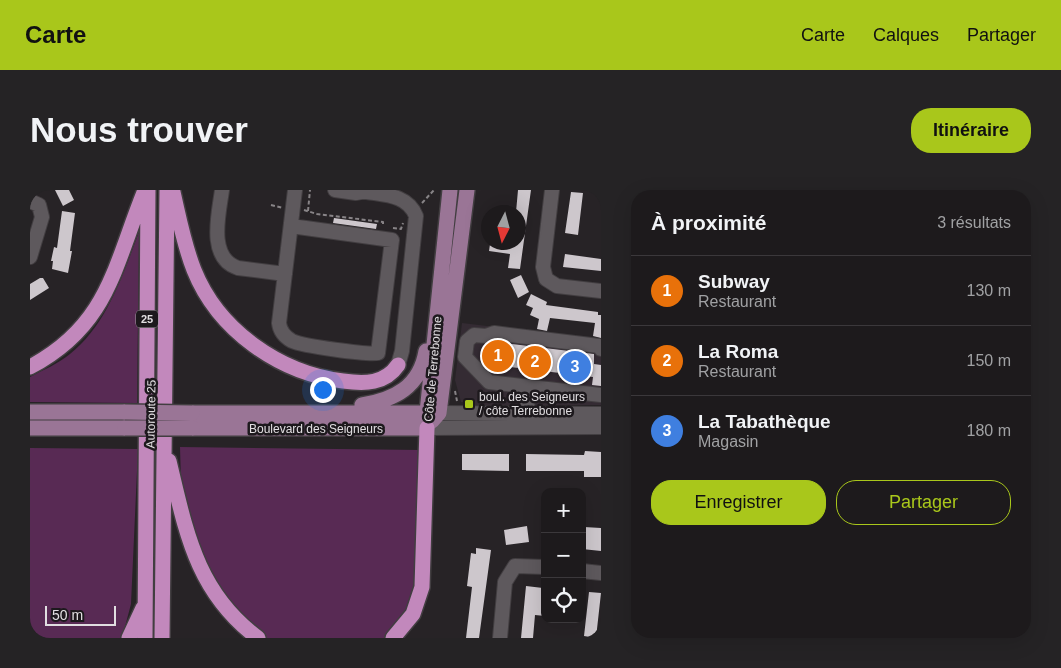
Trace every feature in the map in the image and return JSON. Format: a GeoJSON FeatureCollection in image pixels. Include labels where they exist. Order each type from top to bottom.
{"type":"FeatureCollection","features":[{"type":"Feature","properties":{"kind":"highway"},"geometry":{"type":"LineString","coordinates":[[30,368],[70,340],[97,309],[116,270],[130,228],[147,190]]}},
{"type":"Feature","properties":{"kind":"highway","name":"Autoroute 25"},"geometry":{"type":"LineString","coordinates":[[145,638],[147,190]]}},
{"type":"Feature","properties":{"kind":"highway","name":"Autoroute 25"},"geometry":{"type":"LineString","coordinates":[[162,638],[163,485],[166,445],[167,190]]}},
{"type":"Feature","properties":{"kind":"highway"},"geometry":{"type":"LineString","coordinates":[[173,190],[188,252],[199,281],[223,315],[249,342],[292,368],[338,380],[361,382],[380,380],[391,374],[398,365]]}},
{"type":"Feature","properties":{"kind":"highway"},"geometry":{"type":"LineString","coordinates":[[394,638],[412,614],[422,587],[431,418]]}},
{"type":"Feature","properties":{"kind":"highway"},"geometry":{"type":"LineString","coordinates":[[166,445],[184,524],[196,560],[223,604],[238,622],[258,638]]}},
{"type":"Feature","properties":{"kind":"highway"},"geometry":{"type":"LineString","coordinates":[[129,638],[146,602]]}},
{"type":"Feature","properties":{"kind":"main road","name":"Côte de Terrebonne"},"geometry":{"type":"LineString","coordinates":[[431,418],[441,269],[450,190]]}},
{"type":"Feature","properties":{"kind":"main road","name":"Côte de Terrebonne"},"geometry":{"type":"LineString","coordinates":[[431,418],[448,345],[467,190]]}},
{"type":"Feature","properties":{"kind":"main road"},"geometry":{"type":"LineString","coordinates":[[331,412],[387,400],[404,391],[416,378],[423,364],[441,269]]}},
{"type":"Feature","properties":{"kind":"main road","name":"Boulevard des Seigneurs"},"geometry":{"type":"LineString","coordinates":[[30,412],[331,412],[431,418]]}},
{"type":"Feature","properties":{"kind":"main road","name":"Boulevard des Seigneurs"},"geometry":{"type":"LineString","coordinates":[[30,428],[192,428],[431,418]]}},
{"type":"Feature","properties":{"kind":"street"},"geometry":{"type":"LineString","coordinates":[[222,190],[217,234],[225,258],[238,268],[285,274]]}},
{"type":"Feature","properties":{"kind":"street"},"geometry":{"type":"LineString","coordinates":[[291,226],[392,240],[379,351],[373,353],[304,344],[288,338],[281,331],[279,323],[291,226],[296,190]]}},
{"type":"Feature","properties":{"kind":"street"},"geometry":{"type":"LineString","coordinates":[[336,190],[356,193],[369,191],[403,200],[411,207],[416,216],[417,226],[402,351],[398,365]]}},
{"type":"Feature","properties":{"kind":"street"},"geometry":{"type":"LineString","coordinates":[[552,190],[543,267],[546,279],[558,286],[601,291]]}},
{"type":"Feature","properties":{"kind":"street"},"geometry":{"type":"LineString","coordinates":[[30,201],[39,205],[42,212],[30,257]]}},
{"type":"Feature","properties":{"kind":"street"},"geometry":{"type":"LineString","coordinates":[[601,349],[599,346],[494,333],[486,336],[474,335],[467,341],[465,357],[489,382],[601,395]]}},
{"type":"Feature","properties":{"kind":"street"},"geometry":{"type":"LineString","coordinates":[[448,345],[466,348]]}},
{"type":"Feature","properties":{"kind":"street"},"geometry":{"type":"LineString","coordinates":[[525,420],[530,387]]}},
{"type":"Feature","properties":{"kind":"street","name":"Boulevard des Seigneurs"},"geometry":{"type":"LineString","coordinates":[[525,420],[601,414]]}},
{"type":"Feature","properties":{"kind":"street","name":"Boulevard des Seigneurs"},"geometry":{"type":"LineString","coordinates":[[431,418],[525,420],[601,427]]}},
{"type":"Feature","properties":{"kind":"street"},"geometry":{"type":"LineString","coordinates":[[500,638],[505,582],[515,566],[541,566]]}},
{"type":"Feature","properties":{"kind":"street"},"geometry":{"type":"LineString","coordinates":[[586,571],[601,573]]}},
{"type":"Feature","properties":{"kind":"path"},"geometry":{"type":"LineString","coordinates":[[310,190],[308,211],[356,220],[383,222],[382,226],[402,229],[402,224]]}},
{"type":"Feature","properties":{"kind":"path"},"geometry":{"type":"LineString","coordinates":[[418,206],[434,190]]}},
{"type":"Feature","properties":{"kind":"path"},"geometry":{"type":"LineString","coordinates":[[271,204],[285,208]]}},
{"type":"Feature","properties":{"kind":"shaded area"},"geometry":{"type":"Polygon","coordinates":[[[139,232],[137,403],[30,402],[30,377],[70,354],[83,342],[104,314],[120,281],[139,232]]]}},
{"type":"Feature","properties":{"kind":"shaded area"},"geometry":{"type":"Polygon","coordinates":[[[462,323],[601,340],[601,405],[470,405],[469,402],[461,402],[455,380],[462,323]]]}},
{"type":"Feature","properties":{"kind":"shaded area"},"geometry":{"type":"Polygon","coordinates":[[[180,447],[421,450],[415,581],[409,606],[400,621],[385,638],[267,638],[263,636],[227,599],[202,554],[181,482],[180,447]]]}},
{"type":"Feature","properties":{"kind":"shaded area"},"geometry":{"type":"Polygon","coordinates":[[[30,448],[138,449],[131,604],[122,638],[30,638],[30,448]]]}},
{"type":"Feature","properties":{"kind":"building"},"geometry":{"type":"Polygon","coordinates":[[[55,190],[69,190],[74,200],[63,206],[55,190]]]}},
{"type":"Feature","properties":{"kind":"building"},"geometry":{"type":"Polygon","coordinates":[[[518,190],[531,190],[526,226],[526,205],[517,205],[518,190]]]}},
{"type":"Feature","properties":{"kind":"building"},"geometry":{"type":"Polygon","coordinates":[[[571,192],[583,193],[578,235],[565,233],[571,192]]]}},
{"type":"Feature","properties":{"kind":"building"},"geometry":{"type":"Polygon","coordinates":[[[62,211],[75,213],[68,273],[52,269],[53,261],[51,261],[54,247],[57,248],[62,211]]]}},
{"type":"Feature","properties":{"kind":"building"},"geometry":{"type":"Polygon","coordinates":[[[334,218],[377,224],[376,229],[333,223],[334,218]]]}},
{"type":"Feature","properties":{"kind":"building"},"geometry":{"type":"Polygon","coordinates":[[[523,250],[520,269],[508,268],[510,254],[489,251],[523,250]]]}},
{"type":"Feature","properties":{"kind":"building"},"geometry":{"type":"Polygon","coordinates":[[[565,254],[601,259],[601,271],[563,267],[565,254]]]}},
{"type":"Feature","properties":{"kind":"building"},"geometry":{"type":"Polygon","coordinates":[[[521,275],[529,292],[518,298],[510,280],[521,275]]]}},
{"type":"Feature","properties":{"kind":"building"},"geometry":{"type":"Polygon","coordinates":[[[43,278],[49,288],[30,300],[30,284],[43,278]]]}},
{"type":"Feature","properties":{"kind":"building"},"geometry":{"type":"Polygon","coordinates":[[[531,294],[547,302],[546,305],[598,312],[598,315],[601,315],[601,338],[593,336],[595,323],[550,318],[547,331],[537,329],[539,319],[530,315],[533,308],[526,305],[531,294]]]}},
{"type":"Feature","properties":{"kind":"building"},"geometry":{"type":"Polygon","coordinates":[[[495,342],[594,354],[594,364],[601,365],[601,386],[592,385],[593,377],[484,364],[485,345],[495,342]]]}},
{"type":"Feature","properties":{"kind":"building"},"geometry":{"type":"Polygon","coordinates":[[[585,451],[601,452],[601,477],[584,477],[584,471],[526,471],[526,454],[584,455],[585,451]]]}},
{"type":"Feature","properties":{"kind":"building"},"geometry":{"type":"Polygon","coordinates":[[[462,454],[509,454],[509,471],[462,470],[462,454]]]}},
{"type":"Feature","properties":{"kind":"building"},"geometry":{"type":"Polygon","coordinates":[[[527,526],[529,542],[506,545],[504,530],[527,526]]]}},
{"type":"Feature","properties":{"kind":"building"},"geometry":{"type":"Polygon","coordinates":[[[586,527],[601,528],[601,551],[586,549],[586,527]]]}},
{"type":"Feature","properties":{"kind":"building"},"geometry":{"type":"Polygon","coordinates":[[[476,548],[491,550],[479,638],[466,638],[472,587],[467,586],[471,553],[476,554],[476,548]]]}},
{"type":"Feature","properties":{"kind":"building"},"geometry":{"type":"Polygon","coordinates":[[[526,586],[541,588],[541,616],[535,615],[533,638],[521,638],[526,586]]]}},
{"type":"Feature","properties":{"kind":"building"},"geometry":{"type":"Polygon","coordinates":[[[589,592],[601,593],[596,638],[584,636],[589,592]]]}},
{"type":"Feature","properties":{"kind":"place","name":"Subway"},"geometry":{"type":"Point","coordinates":[498,356]}},
{"type":"Feature","properties":{"kind":"place","name":"La Roma"},"geometry":{"type":"Point","coordinates":[535,362]}},
{"type":"Feature","properties":{"kind":"place","name":"La Tabathèque"},"geometry":{"type":"Point","coordinates":[575,367]}},
{"type":"Feature","properties":{"kind":"place","name":"boul. des Seigneurs / côte Terrebonne"},"geometry":{"type":"Point","coordinates":[469,404]}}]}
